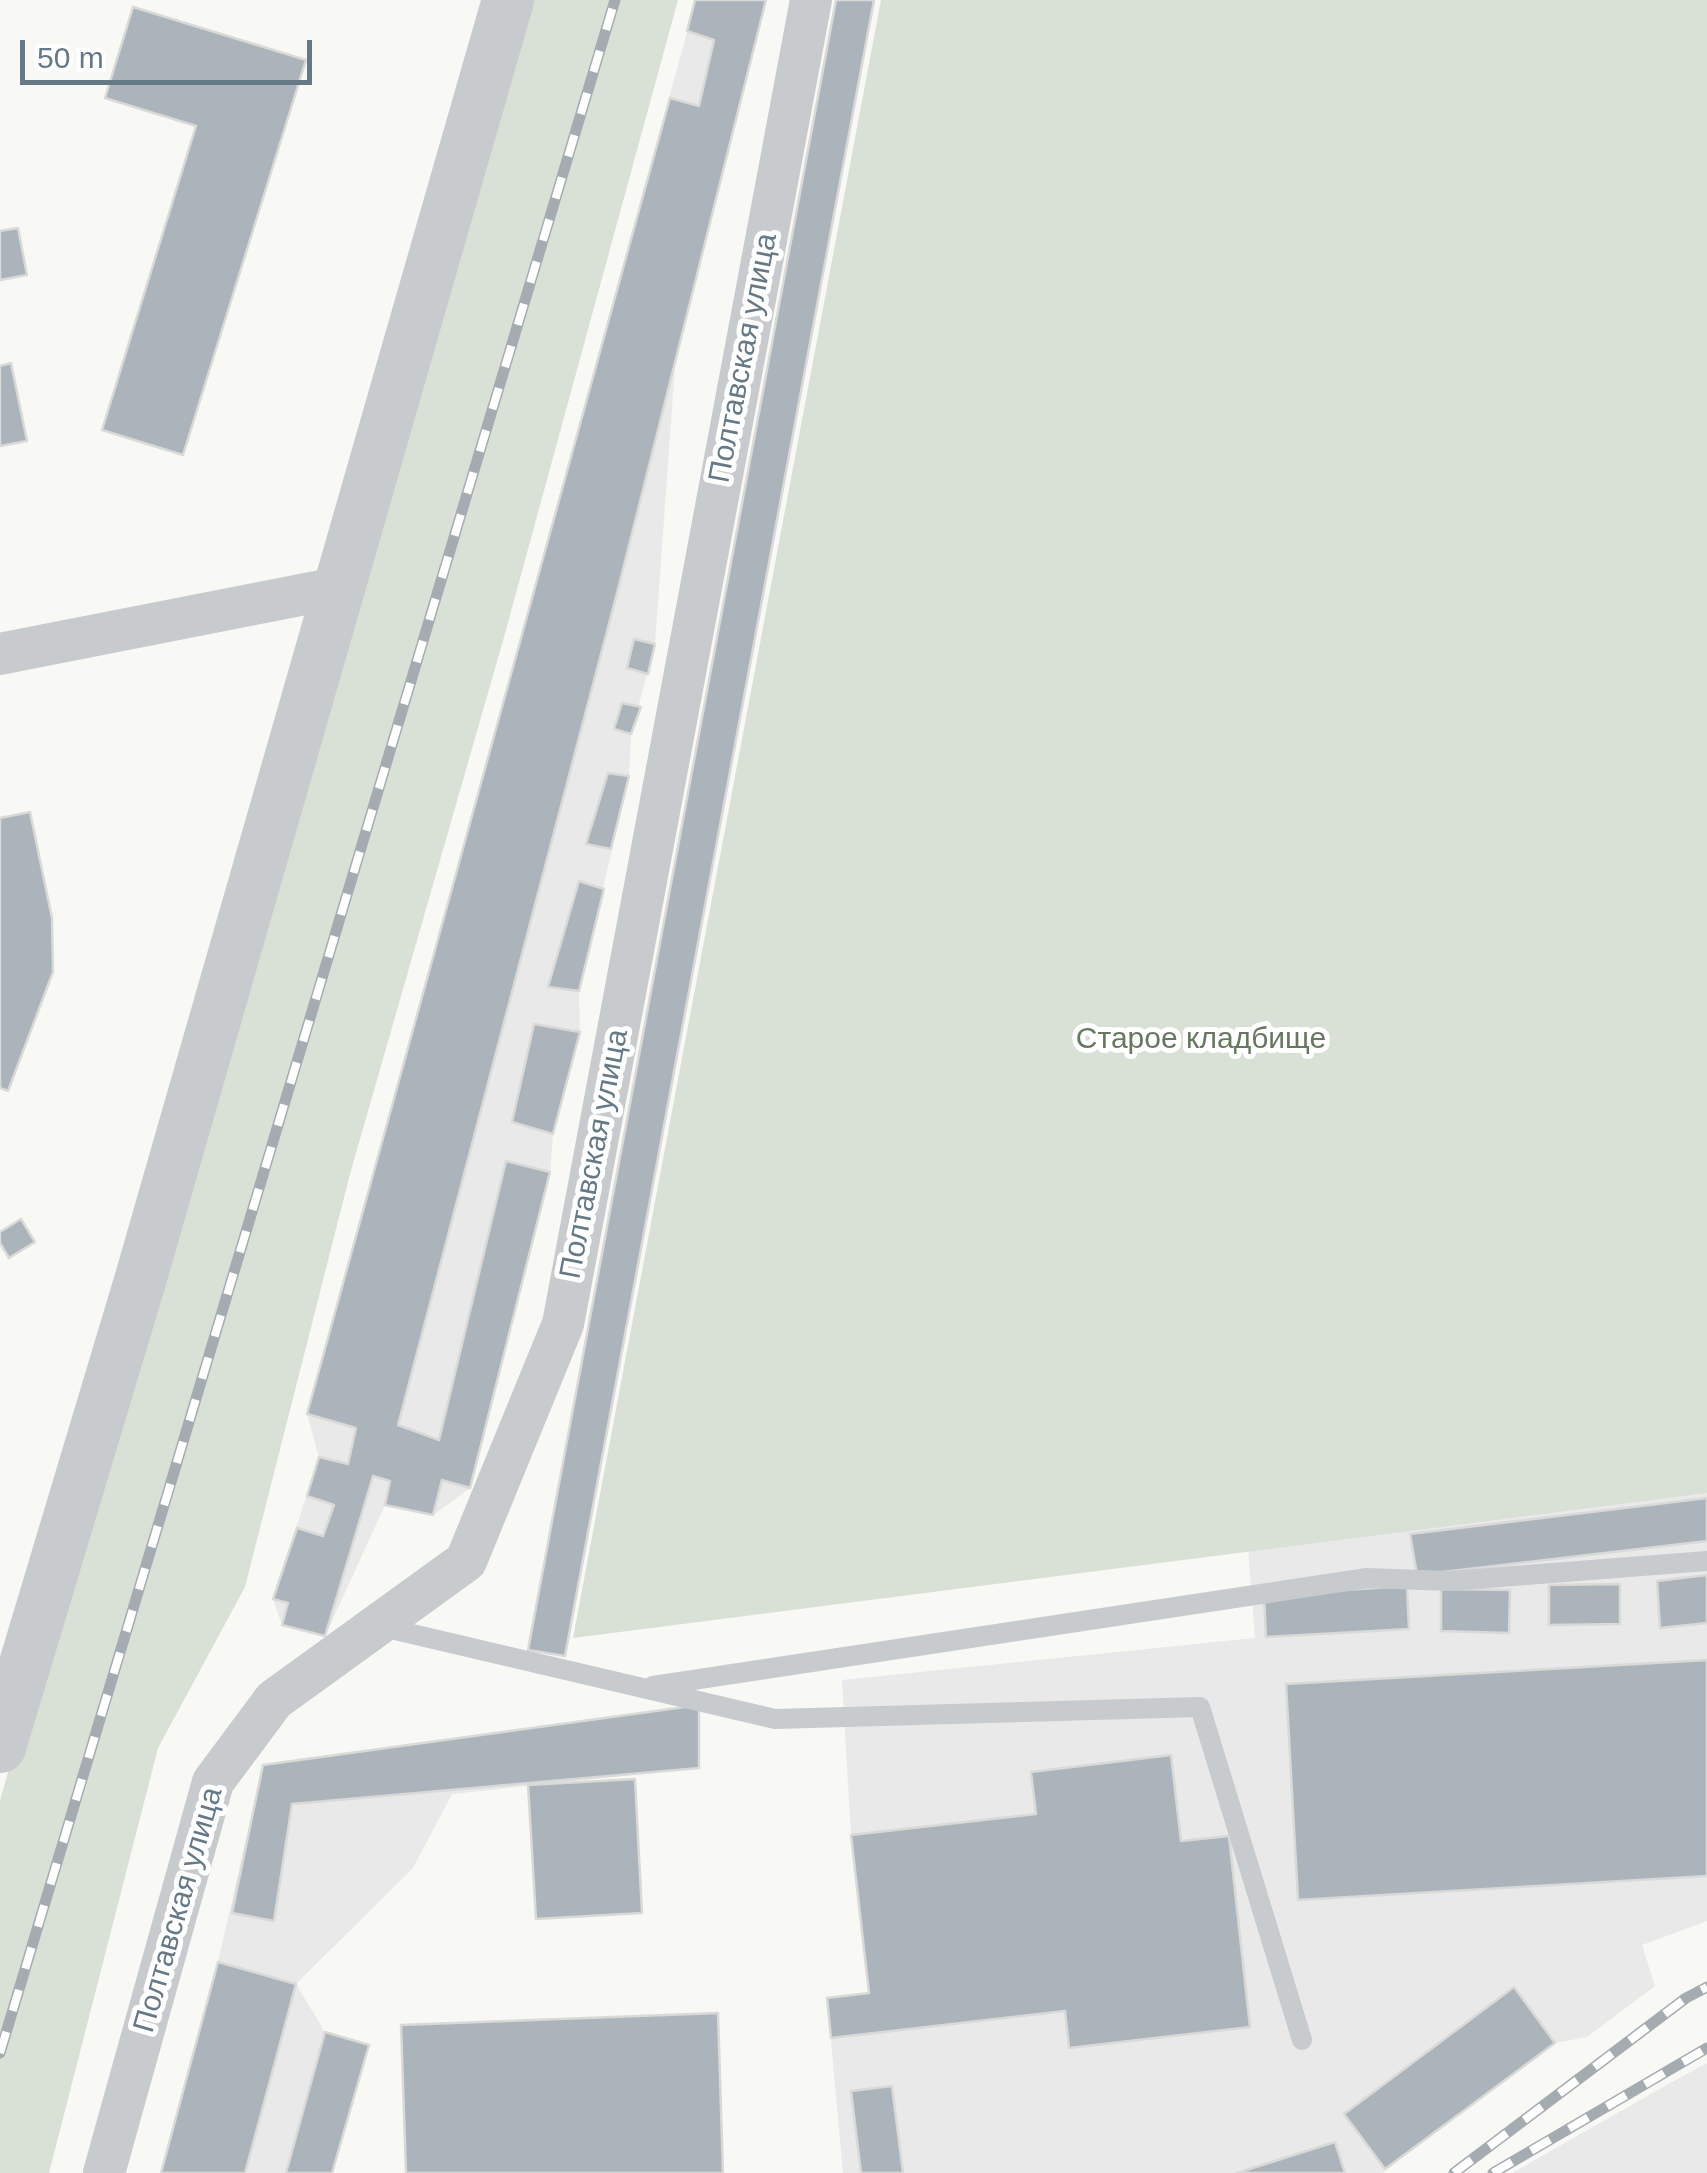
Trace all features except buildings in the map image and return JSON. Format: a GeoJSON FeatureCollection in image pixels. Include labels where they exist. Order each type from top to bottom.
{"type":"FeatureCollection","features":[{"type":"Feature","properties":{"kind":"street"},"geometry":{"type":"LineString","coordinates":[[0,1747],[145,1263],[508,0]]}},
{"type":"Feature","properties":{"kind":"street","name":"Полтавская улица"},"geometry":{"type":"LineString","coordinates":[[104,2173],[212,1782],[274,1700],[466,1561],[563,1324],[811,0]]}},
{"type":"Feature","properties":{"kind":"street"},"geometry":{"type":"LineString","coordinates":[[0,654],[336,588]]}},
{"type":"Feature","properties":{"kind":"lane"},"geometry":{"type":"LineString","coordinates":[[640,1688],[1367,1578],[1449,1581],[1707,1562]]}},
{"type":"Feature","properties":{"kind":"lane"},"geometry":{"type":"LineString","coordinates":[[376,1626],[775,1719],[1200,1706],[1302,2040]]}},
{"type":"Feature","properties":{"kind":"shaded area"},"geometry":{"type":"Polygon","coordinates":[[[696,0],[766,0],[675,366],[655,644],[631,734],[629,776],[579,991],[580,1032],[553,1134],[550,1172],[470,1488],[433,1515],[385,1505],[325,1636],[282,1625],[273,1599],[319,1457],[307,1414],[696,0]]]}},
{"type":"Feature","properties":{"kind":"shaded area"},"geometry":{"type":"Polygon","coordinates":[[[1707,1493],[1707,1921],[1642,1945],[1655,1986],[1587,2037],[1555,2043],[1382,2173],[843,2173],[827,1998],[869,1992],[851,1835],[842,1680],[1255,1638],[1248,1548],[1707,1493]]]}},
{"type":"Feature","properties":{"kind":"shaded area"},"geometry":{"type":"Polygon","coordinates":[[[699,1705],[699,1768],[452,1794],[413,1868],[296,1984],[325,2032],[369,2045],[332,2173],[161,2173],[218,1962],[263,1765],[699,1705]]]}},
{"type":"Feature","properties":{"kind":"shaded area"},"geometry":{"type":"Polygon","coordinates":[[[1707,2063],[1707,2173],[1512,2173],[1665,2086],[1707,2063]]]}},
{"type":"Feature","properties":{"kind":"green space"},"geometry":{"type":"Polygon","coordinates":[[[528,0],[678,0],[504,637],[350,1174],[245,1587],[158,1748],[49,2173],[0,2173],[0,1800],[528,0]]]}},
{"type":"Feature","properties":{"kind":"green space","name":"Старое кладбище"},"geometry":{"type":"Polygon","coordinates":[[[881,0],[1707,0],[1707,1493],[573,1638],[881,0]]]}},
{"type":"Feature","properties":{"kind":"railway"},"geometry":{"type":"LineString","coordinates":[[0,2053],[615,0]]}},
{"type":"Feature","properties":{"kind":"railway"},"geometry":{"type":"LineString","coordinates":[[1454,2173],[1686,1998],[1707,1987]]}},
{"type":"Feature","properties":{"kind":"railway"},"geometry":{"type":"LineString","coordinates":[[1493,2173],[1707,2048]]}}]}
